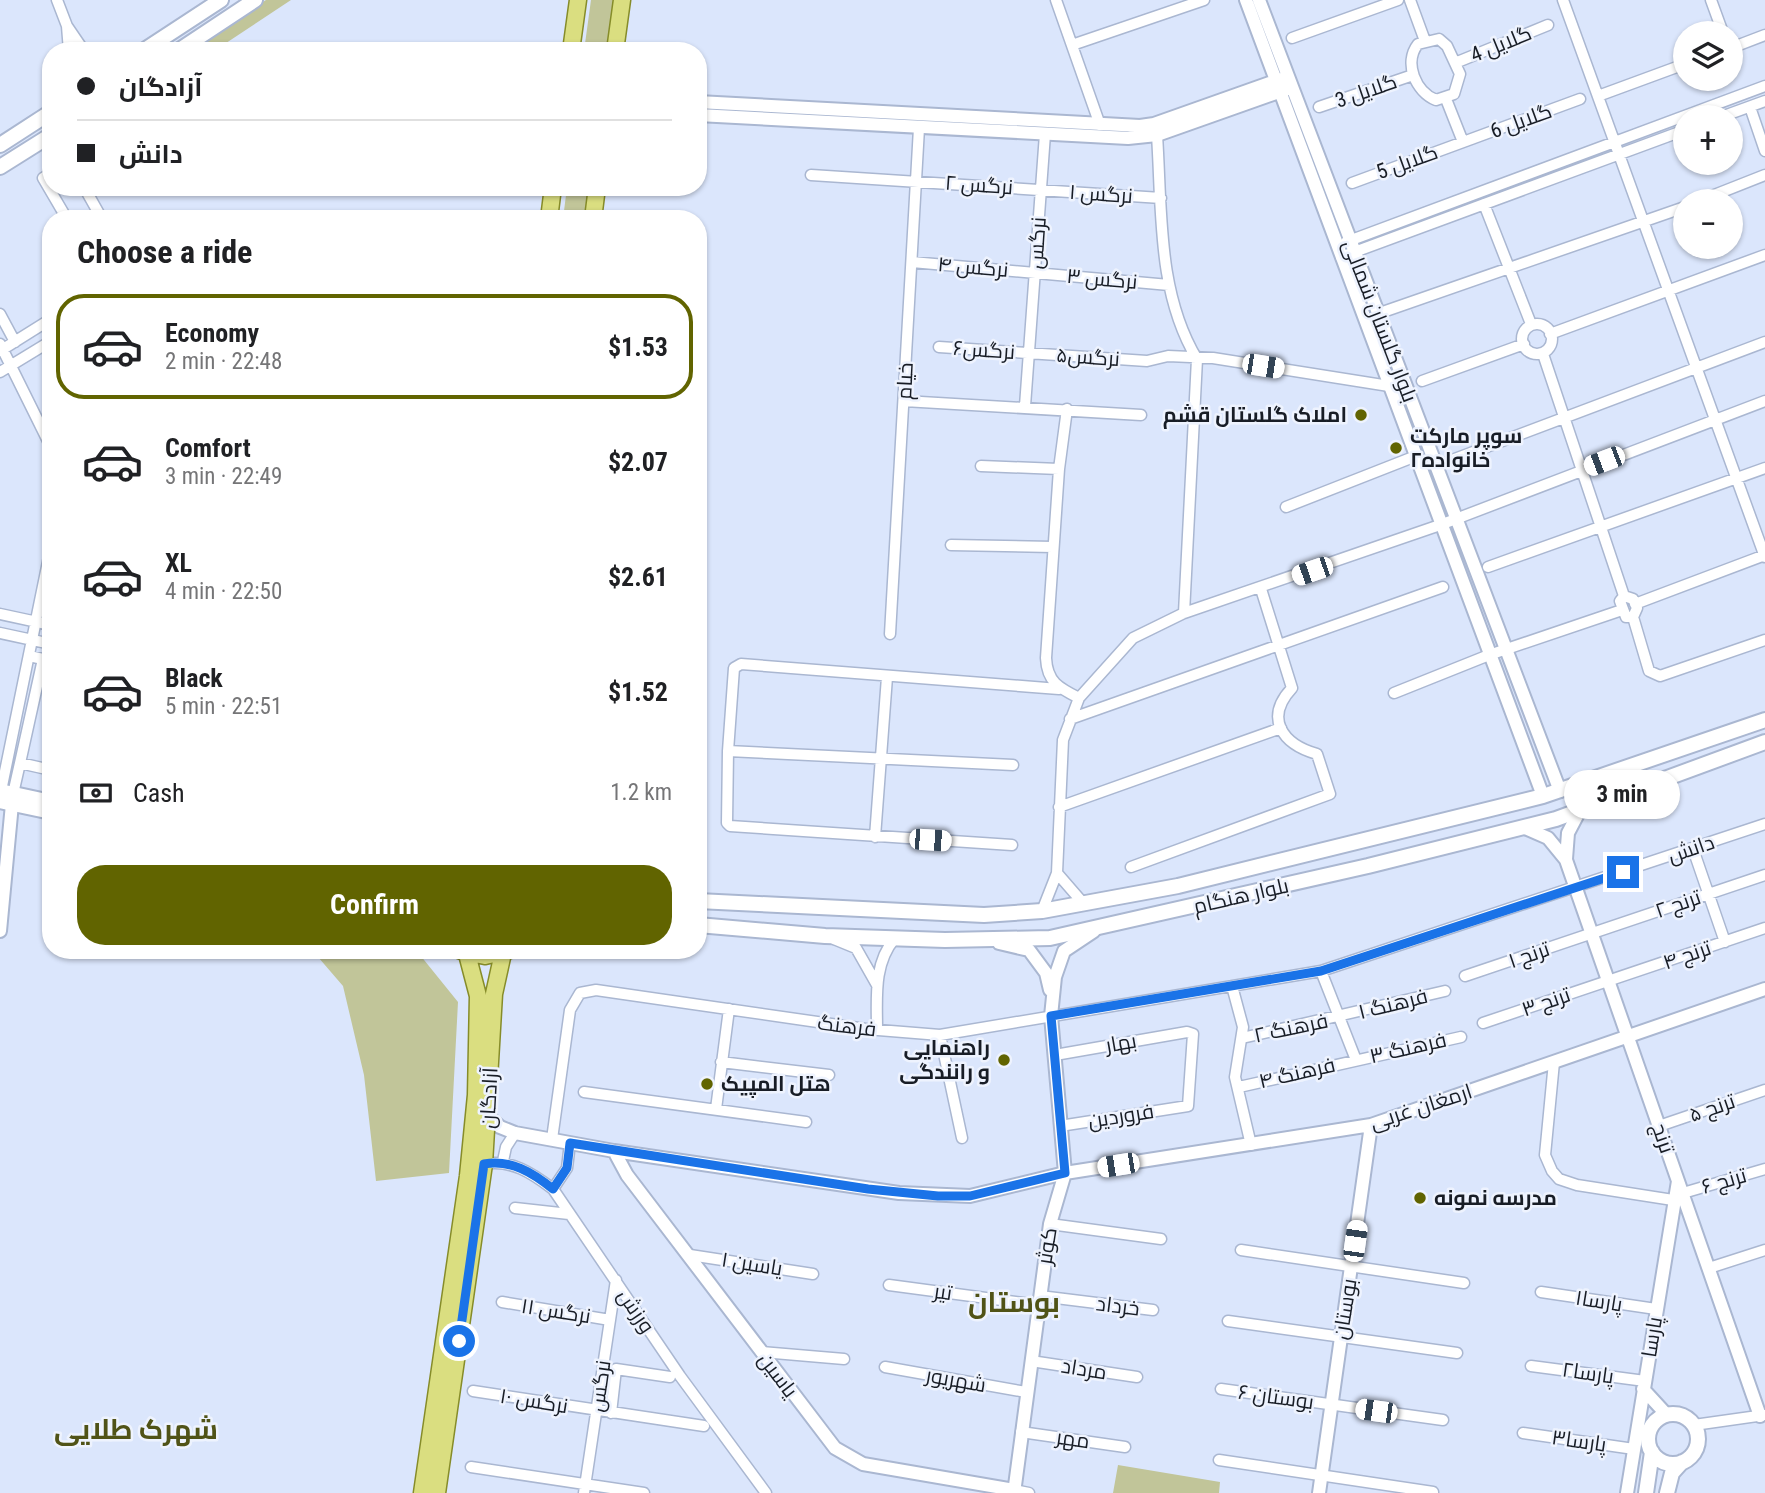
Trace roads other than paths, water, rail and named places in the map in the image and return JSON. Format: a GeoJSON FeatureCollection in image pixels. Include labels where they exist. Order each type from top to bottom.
{"type":"FeatureCollection","features":[{"type":"Feature","properties":{"kind":"main road"},"geometry":{"type":"LineString","coordinates":[[157,42],[220,0]]}},
{"type":"Feature","properties":{"kind":"main road"},"geometry":{"type":"LineString","coordinates":[[192,42],[255,0]]}},
{"type":"Feature","properties":{"kind":"main road"},"geometry":{"type":"LineString","coordinates":[[573,42],[578,0]]}},
{"type":"Feature","properties":{"kind":"main road"},"geometry":{"type":"LineString","coordinates":[[616,42],[622,0]]}},
{"type":"Feature","properties":{"kind":"main road"},"geometry":{"type":"LineString","coordinates":[[0,145],[42,118]]}},
{"type":"Feature","properties":{"kind":"main road"},"geometry":{"type":"LineString","coordinates":[[0,167],[42,141]]}},
{"type":"Feature","properties":{"kind":"main road","name":"بلوار هنگام"},"geometry":{"type":"LineString","coordinates":[[707,901],[984,915],[1042,911],[1083,904],[1178,886],[1543,796],[1765,720]]}},
{"type":"Feature","properties":{"kind":"main road","name":"بلوار هنگام"},"geometry":{"type":"LineString","coordinates":[[707,926],[895,939],[1050,938],[1525,828],[1579,812],[1765,742]]}},
{"type":"Feature","properties":{"kind":"main road"},"geometry":{"type":"LineString","coordinates":[[5,796],[42,801]]}},
{"type":"Feature","properties":{"kind":"main road"},"geometry":{"type":"LineString","coordinates":[[5,796],[42,809]]}},
{"type":"Feature","properties":{"kind":"main road"},"geometry":{"type":"LineString","coordinates":[[1293,858],[1299,882]]}},
{"type":"Feature","properties":{"kind":"main road","name":"آزادگان"},"geometry":{"type":"LineString","coordinates":[[422,1493],[468,1176],[476,1095],[478,996],[465,959]]}},
{"type":"Feature","properties":{"kind":"main road","name":"آزادگان"},"geometry":{"type":"LineString","coordinates":[[438,1493],[484,1164],[494,994],[504,959]]}},
{"type":"Feature","properties":{"kind":"main road"},"geometry":{"type":"LineString","coordinates":[[1646,1493],[1652,1452],[1649,1430],[1666,1414],[1682,1415],[1695,1425],[1697,1448],[1672,1473],[1667,1493]]}},
{"type":"Feature","properties":{"kind":"main road"},"geometry":{"type":"LineString","coordinates":[[1652,1452],[1665,1462],[1682,1462]]}},
{"type":"Feature","properties":{"kind":"street"},"geometry":{"type":"LineString","coordinates":[[57,0],[67,26],[78,42]]}},
{"type":"Feature","properties":{"kind":"street"},"geometry":{"type":"LineString","coordinates":[[1056,0],[1102,130]]}},
{"type":"Feature","properties":{"kind":"street"},"geometry":{"type":"LineString","coordinates":[[1072,45],[1204,0]]}},
{"type":"Feature","properties":{"kind":"street"},"geometry":{"type":"LineString","coordinates":[[1246,0],[1283,84]]}},
{"type":"Feature","properties":{"kind":"street"},"geometry":{"type":"LineString","coordinates":[[1259,0],[1283,84]]}},
{"type":"Feature","properties":{"kind":"street"},"geometry":{"type":"LineString","coordinates":[[1292,38],[1398,0]]}},
{"type":"Feature","properties":{"kind":"street"},"geometry":{"type":"LineString","coordinates":[[1410,0],[1424,41]]}},
{"type":"Feature","properties":{"kind":"street"},"geometry":{"type":"LineString","coordinates":[[1563,0],[1765,556],[1635,604]]}},
{"type":"Feature","properties":{"kind":"street"},"geometry":{"type":"LineString","coordinates":[[1711,0],[1719,21]]}},
{"type":"Feature","properties":{"kind":"street","name":"گلایل 4"},"geometry":{"type":"LineString","coordinates":[[1455,62],[1548,25]]}},
{"type":"Feature","properties":{"kind":"street"},"geometry":{"type":"LineString","coordinates":[[67,26],[68,42]]}},
{"type":"Feature","properties":{"kind":"street"},"geometry":{"type":"LineString","coordinates":[[1743,43],[1765,35]]}},
{"type":"Feature","properties":{"kind":"street"},"geometry":{"type":"LineString","coordinates":[[1439,39],[1455,62],[1460,74],[1454,94],[1437,100],[1426,96],[1413,75],[1411,59],[1415,48],[1424,41],[1439,39]]}},
{"type":"Feature","properties":{"kind":"street"},"geometry":{"type":"LineString","coordinates":[[1598,96],[1673,68]]}},
{"type":"Feature","properties":{"kind":"street","name":"گلایل 3"},"geometry":{"type":"LineString","coordinates":[[1319,107],[1413,75]]}},
{"type":"Feature","properties":{"kind":"street"},"geometry":{"type":"LineString","coordinates":[[707,103],[1045,134],[1155,129],[1283,84]]}},
{"type":"Feature","properties":{"kind":"street","name":"بلوار گلستان شمالی"},"geometry":{"type":"LineString","coordinates":[[1283,84],[1345,249],[1383,369],[1543,796]]}},
{"type":"Feature","properties":{"kind":"street"},"geometry":{"type":"LineString","coordinates":[[1345,249],[1614,142],[1765,86]]}},
{"type":"Feature","properties":{"kind":"street"},"geometry":{"type":"LineString","coordinates":[[1446,99],[1463,142]]}},
{"type":"Feature","properties":{"kind":"street","name":"گلایل 6"},"geometry":{"type":"LineString","coordinates":[[1463,142],[1580,99]]}},
{"type":"Feature","properties":{"kind":"street"},"geometry":{"type":"LineString","coordinates":[[1743,109],[1765,101]]}},
{"type":"Feature","properties":{"kind":"street"},"geometry":{"type":"LineString","coordinates":[[1750,107],[1765,150]]}},
{"type":"Feature","properties":{"kind":"street"},"geometry":{"type":"LineString","coordinates":[[707,115],[1102,130]]}},
{"type":"Feature","properties":{"kind":"street","name":"خیام"},"geometry":{"type":"LineString","coordinates":[[890,634],[920,122]]}},
{"type":"Feature","properties":{"kind":"street"},"geometry":{"type":"LineString","coordinates":[[1155,129],[1172,308],[1183,336],[1197,359],[1184,613]]}},
{"type":"Feature","properties":{"kind":"street","name":"نرگس"},"geometry":{"type":"LineString","coordinates":[[1025,406],[1045,134]]}},
{"type":"Feature","properties":{"kind":"street"},"geometry":{"type":"LineString","coordinates":[[1345,249],[1484,204],[1673,135]]}},
{"type":"Feature","properties":{"kind":"street","name":"گلایل 5"},"geometry":{"type":"LineString","coordinates":[[1352,183],[1463,142]]}},
{"type":"Feature","properties":{"kind":"street","name":"نرگس ۲"},"geometry":{"type":"LineString","coordinates":[[811,175],[1041,190]]}},
{"type":"Feature","properties":{"kind":"street"},"geometry":{"type":"LineString","coordinates":[[1729,189],[1765,175]]}},
{"type":"Feature","properties":{"kind":"street","name":"نرگس ۱"},"geometry":{"type":"LineString","coordinates":[[1041,190],[1161,198]]}},
{"type":"Feature","properties":{"kind":"street"},"geometry":{"type":"LineString","coordinates":[[1484,204],[1531,324]]}},
{"type":"Feature","properties":{"kind":"street"},"geometry":{"type":"LineString","coordinates":[[1377,314],[1673,212]]}},
{"type":"Feature","properties":{"kind":"street","name":"بلوار گلستان شمالی"},"geometry":{"type":"LineString","coordinates":[[1345,249],[1377,314],[1397,364],[1560,791]]}},
{"type":"Feature","properties":{"kind":"street"},"geometry":{"type":"LineString","coordinates":[[1550,334],[1765,255]]}},
{"type":"Feature","properties":{"kind":"street","name":"نرگس ۴"},"geometry":{"type":"LineString","coordinates":[[912,262],[1035,273]]}},
{"type":"Feature","properties":{"kind":"street","name":"نرگس ۳"},"geometry":{"type":"LineString","coordinates":[[1035,273],[1169,285]]}},
{"type":"Feature","properties":{"kind":"street"},"geometry":{"type":"LineString","coordinates":[[0,314],[15,342]]}},
{"type":"Feature","properties":{"kind":"street"},"geometry":{"type":"LineString","coordinates":[[1531,324],[1543,326],[1550,334],[1552,345],[1543,354],[1532,354],[1524,344],[1524,332],[1531,324]]}},
{"type":"Feature","properties":{"kind":"street"},"geometry":{"type":"LineString","coordinates":[[42,325],[1,348],[42,428]]}},
{"type":"Feature","properties":{"kind":"street"},"geometry":{"type":"LineString","coordinates":[[1436,466],[1765,342]]}},
{"type":"Feature","properties":{"kind":"street"},"geometry":{"type":"LineString","coordinates":[[1422,381],[1524,344]]}},
{"type":"Feature","properties":{"kind":"street"},"geometry":{"type":"LineString","coordinates":[[0,372],[42,347]]}},
{"type":"Feature","properties":{"kind":"street","name":"نرگس۶"},"geometry":{"type":"LineString","coordinates":[[939,347],[1029,353]]}},
{"type":"Feature","properties":{"kind":"street","name":"نرگس۵"},"geometry":{"type":"LineString","coordinates":[[1029,353],[1147,361],[1168,356],[1213,358],[1390,386]]}},
{"type":"Feature","properties":{"kind":"street"},"geometry":{"type":"LineString","coordinates":[[1543,354],[1625,596]]}},
{"type":"Feature","properties":{"kind":"street"},"geometry":{"type":"LineString","coordinates":[[1383,369],[1397,364]]}},
{"type":"Feature","properties":{"kind":"street"},"geometry":{"type":"LineString","coordinates":[[904,401],[1025,406],[1142,415]]}},
{"type":"Feature","properties":{"kind":"street"},"geometry":{"type":"LineString","coordinates":[[1042,911],[1057,873],[1063,740],[1070,719],[1079,698],[1133,638],[1184,613],[1261,589],[1440,525],[1765,401]]}},
{"type":"Feature","properties":{"kind":"street"},"geometry":{"type":"LineString","coordinates":[[1067,410],[1059,469],[1046,659],[1049,677],[1059,688],[1079,698]]}},
{"type":"Feature","properties":{"kind":"street"},"geometry":{"type":"LineString","coordinates":[[1286,507],[1416,456]]}},
{"type":"Feature","properties":{"kind":"street"},"geometry":{"type":"LineString","coordinates":[[981,466],[1059,469]]}},
{"type":"Feature","properties":{"kind":"street"},"geometry":{"type":"LineString","coordinates":[[1488,568],[1765,468]]}},
{"type":"Feature","properties":{"kind":"street"},"geometry":{"type":"LineString","coordinates":[[951,545],[1053,548]]}},
{"type":"Feature","properties":{"kind":"street"},"geometry":{"type":"LineString","coordinates":[[1070,719],[1443,587]]}},
{"type":"Feature","properties":{"kind":"street"},"geometry":{"type":"LineString","coordinates":[[0,931],[5,796],[3,773],[42,589]]}},
{"type":"Feature","properties":{"kind":"street"},"geometry":{"type":"LineString","coordinates":[[1131,867],[1326,798],[1330,790],[1317,754],[1296,748],[1287,741],[1281,728],[1279,709],[1283,697],[1292,688],[1261,589]]}},
{"type":"Feature","properties":{"kind":"street"},"geometry":{"type":"LineString","coordinates":[[1625,596],[1631,597],[1635,604],[1637,612],[1633,617]]}},
{"type":"Feature","properties":{"kind":"street"},"geometry":{"type":"LineString","coordinates":[[1625,596],[1620,601],[1622,610],[1626,617],[1633,617]]}},
{"type":"Feature","properties":{"kind":"street"},"geometry":{"type":"LineString","coordinates":[[1394,693],[1489,655],[1622,610]]}},
{"type":"Feature","properties":{"kind":"street"},"geometry":{"type":"LineString","coordinates":[[0,614],[42,623]]}},
{"type":"Feature","properties":{"kind":"street"},"geometry":{"type":"LineString","coordinates":[[1633,617],[1653,675],[1660,676],[1765,640]]}},
{"type":"Feature","properties":{"kind":"street"},"geometry":{"type":"LineString","coordinates":[[0,633],[42,642]]}},
{"type":"Feature","properties":{"kind":"street"},"geometry":{"type":"LineString","coordinates":[[29,656],[42,659]]}},
{"type":"Feature","properties":{"kind":"street"},"geometry":{"type":"LineString","coordinates":[[5,796],[20,763],[42,664]]}},
{"type":"Feature","properties":{"kind":"street"},"geometry":{"type":"LineString","coordinates":[[1012,845],[730,826],[727,823],[728,751],[737,664],[1059,688]]}},
{"type":"Feature","properties":{"kind":"street"},"geometry":{"type":"LineString","coordinates":[[875,837],[887,677]]}},
{"type":"Feature","properties":{"kind":"street"},"geometry":{"type":"LineString","coordinates":[[1059,807],[1281,728]]}},
{"type":"Feature","properties":{"kind":"street"},"geometry":{"type":"LineString","coordinates":[[728,751],[1013,765]]}},
{"type":"Feature","properties":{"kind":"street"},"geometry":{"type":"LineString","coordinates":[[1533,769],[1545,768],[1549,760]]}},
{"type":"Feature","properties":{"kind":"street"},"geometry":{"type":"LineString","coordinates":[[20,763],[42,768]]}},
{"type":"Feature","properties":{"kind":"street"},"geometry":{"type":"LineString","coordinates":[[1566,860],[1568,833],[1579,812]]}},
{"type":"Feature","properties":{"kind":"street","name":"دانش"},"geometry":{"type":"LineString","coordinates":[[1576,888],[1765,824]]}},
{"type":"Feature","properties":{"kind":"street"},"geometry":{"type":"LineString","coordinates":[[1525,828],[1548,838],[1566,860]]}},
{"type":"Feature","properties":{"kind":"street"},"geometry":{"type":"LineString","coordinates":[[1693,849],[1725,942]]}},
{"type":"Feature","properties":{"kind":"street","name":"ترنج"},"geometry":{"type":"LineString","coordinates":[[1566,860],[1659,1126],[1678,1191],[1763,1415]]}},
{"type":"Feature","properties":{"kind":"street"},"geometry":{"type":"LineString","coordinates":[[1057,873],[1083,904]]}},
{"type":"Feature","properties":{"kind":"street","name":"ترنج ۲"},"geometry":{"type":"LineString","coordinates":[[1592,933],[1765,875]]}},
{"type":"Feature","properties":{"kind":"street","name":"فرهنگ"},"geometry":{"type":"LineString","coordinates":[[552,1139],[570,1010],[580,993],[596,990],[877,1030],[940,1035],[1321,971],[1576,888]]}},
{"type":"Feature","properties":{"kind":"street","name":"ترنج ۴"},"geometry":{"type":"LineString","coordinates":[[1609,981],[1765,928]]}},
{"type":"Feature","properties":{"kind":"street","name":"کوثر"},"geometry":{"type":"LineString","coordinates":[[1014,1492],[1050,1224],[1065,1173],[1051,1016],[1057,965],[1064,951],[1098,929]]}},
{"type":"Feature","properties":{"kind":"street","name":"ترنج ۱"},"geometry":{"type":"LineString","coordinates":[[1465,976],[1592,933]]}},
{"type":"Feature","properties":{"kind":"street"},"geometry":{"type":"LineString","coordinates":[[825,936],[856,948],[877,985]]}},
{"type":"Feature","properties":{"kind":"street"},"geometry":{"type":"LineString","coordinates":[[877,1030],[877,985],[886,949],[895,939]]}},
{"type":"Feature","properties":{"kind":"street","name":"کوثر"},"geometry":{"type":"LineString","coordinates":[[985,940],[1029,950],[1046,974],[1052,1000]]}},
{"type":"Feature","properties":{"kind":"street"},"geometry":{"type":"LineString","coordinates":[[1321,971],[1356,1060]]}},
{"type":"Feature","properties":{"kind":"street","name":"ترنج ۳"},"geometry":{"type":"LineString","coordinates":[[1483,1023],[1609,981]]}},
{"type":"Feature","properties":{"kind":"street"},"geometry":{"type":"LineString","coordinates":[[1233,986],[1243,1027],[1235,1065],[1251,1145]]}},
{"type":"Feature","properties":{"kind":"street","name":"ارمغان غربی"},"geometry":{"type":"LineString","coordinates":[[515,1133],[614,1151],[938,1196],[970,1196],[1065,1173],[1371,1125],[1765,989]]}},
{"type":"Feature","properties":{"kind":"street","name":"فرهنگ ۱"},"geometry":{"type":"LineString","coordinates":[[1340,1017],[1445,991]]}},
{"type":"Feature","properties":{"kind":"street"},"geometry":{"type":"LineString","coordinates":[[716,1108],[729,1009]]}},
{"type":"Feature","properties":{"kind":"street","name":"فرهنگ ۲"},"geometry":{"type":"LineString","coordinates":[[1242,1038],[1340,1017]]}},
{"type":"Feature","properties":{"kind":"street","name":"بهار"},"geometry":{"type":"LineString","coordinates":[[1055,1055],[1187,1032],[1193,1034],[1190,1102],[1188,1106],[1182,1106]]}},
{"type":"Feature","properties":{"kind":"street"},"geometry":{"type":"LineString","coordinates":[[940,1035],[962,1139]]}},
{"type":"Feature","properties":{"kind":"street","name":"فرهنگ ۳"},"geometry":{"type":"LineString","coordinates":[[1356,1060],[1461,1037]]}},
{"type":"Feature","properties":{"kind":"street","name":"فرهنگ ۴"},"geometry":{"type":"LineString","coordinates":[[1239,1087],[1356,1060]]}},
{"type":"Feature","properties":{"kind":"street"},"geometry":{"type":"LineString","coordinates":[[721,1062],[829,1075]]}},
{"type":"Feature","properties":{"kind":"street"},"geometry":{"type":"LineString","coordinates":[[1554,1062],[1545,1148],[1552,1171],[1559,1179],[1577,1185],[1678,1191]]}},
{"type":"Feature","properties":{"kind":"street","name":"ترنج ۵"},"geometry":{"type":"LineString","coordinates":[[1659,1126],[1765,1090]]}},
{"type":"Feature","properties":{"kind":"street"},"geometry":{"type":"LineString","coordinates":[[584,1092],[806,1122]]}},
{"type":"Feature","properties":{"kind":"street","name":"فروردین"},"geometry":{"type":"LineString","coordinates":[[1060,1126],[1182,1106]]}},
{"type":"Feature","properties":{"kind":"street"},"geometry":{"type":"LineString","coordinates":[[484,1164],[503,1161],[506,1147],[515,1133],[500,1127],[488,1116]]}},
{"type":"Feature","properties":{"kind":"street","name":"بوستان"},"geometry":{"type":"LineString","coordinates":[[1319,1493],[1371,1125]]}},
{"type":"Feature","properties":{"kind":"street"},"geometry":{"type":"LineString","coordinates":[[553,1189],[567,1168],[570,1143]]}},
{"type":"Feature","properties":{"kind":"street","name":"یاسین"},"geometry":{"type":"LineString","coordinates":[[614,1151],[627,1175],[690,1255],[810,1418],[843,1453],[863,1464],[1014,1492]]}},
{"type":"Feature","properties":{"kind":"street","name":"ورزش"},"geometry":{"type":"LineString","coordinates":[[503,1161],[553,1189],[680,1376],[766,1493]]}},
{"type":"Feature","properties":{"kind":"street","name":"ترنج ۶"},"geometry":{"type":"LineString","coordinates":[[1678,1191],[1765,1169]]}},
{"type":"Feature","properties":{"kind":"street","name":"پارسا"},"geometry":{"type":"LineString","coordinates":[[1627,1493],[1678,1191]]}},
{"type":"Feature","properties":{"kind":"street"},"geometry":{"type":"LineString","coordinates":[[515,1208],[569,1214]]}},
{"type":"Feature","properties":{"kind":"street"},"geometry":{"type":"LineString","coordinates":[[1050,1224],[1161,1238]]}},
{"type":"Feature","properties":{"kind":"street"},"geometry":{"type":"LineString","coordinates":[[1241,1250],[1352,1264],[1464,1283]]}},
{"type":"Feature","properties":{"kind":"street"},"geometry":{"type":"LineString","coordinates":[[1709,1268],[1765,1250]]}},
{"type":"Feature","properties":{"kind":"street","name":"یاسین ۱"},"geometry":{"type":"LineString","coordinates":[[690,1255],[813,1274]]}},
{"type":"Feature","properties":{"kind":"street","name":"نرگس"},"geometry":{"type":"LineString","coordinates":[[585,1488],[616,1280]]}},
{"type":"Feature","properties":{"kind":"street","name":"تیر"},"geometry":{"type":"LineString","coordinates":[[889,1284],[1039,1301]]}},
{"type":"Feature","properties":{"kind":"street","name":"پارسا۱"},"geometry":{"type":"LineString","coordinates":[[1541,1292],[1656,1309]]}},
{"type":"Feature","properties":{"kind":"street","name":"خرداد"},"geometry":{"type":"LineString","coordinates":[[1039,1301],[1153,1310]]}},
{"type":"Feature","properties":{"kind":"street","name":"نرگس ۱۱"},"geometry":{"type":"LineString","coordinates":[[502,1302],[610,1320]]}},
{"type":"Feature","properties":{"kind":"street"},"geometry":{"type":"LineString","coordinates":[[1228,1321],[1457,1353]]}},
{"type":"Feature","properties":{"kind":"street"},"geometry":{"type":"LineString","coordinates":[[761,1352],[844,1359]]}},
{"type":"Feature","properties":{"kind":"street","name":"مرداد"},"geometry":{"type":"LineString","coordinates":[[1031,1362],[1137,1377]]}},
{"type":"Feature","properties":{"kind":"street","name":"پارسا۲"},"geometry":{"type":"LineString","coordinates":[[1531,1366],[1644,1385]]}},
{"type":"Feature","properties":{"kind":"street","name":"شهریور"},"geometry":{"type":"LineString","coordinates":[[885,1367],[1027,1392]]}},
{"type":"Feature","properties":{"kind":"street"},"geometry":{"type":"LineString","coordinates":[[611,1413],[616,1369],[670,1377]]}},
{"type":"Feature","properties":{"kind":"street"},"geometry":{"type":"LineString","coordinates":[[1644,1385],[1666,1414]]}},
{"type":"Feature","properties":{"kind":"street","name":"بوستان ۶"},"geometry":{"type":"LineString","coordinates":[[1221,1389],[1443,1420]]}},
{"type":"Feature","properties":{"kind":"street","name":"نرگس ۱۰"},"geometry":{"type":"LineString","coordinates":[[473,1391],[704,1426]]}},
{"type":"Feature","properties":{"kind":"street"},"geometry":{"type":"LineString","coordinates":[[1695,1425],[1763,1415]]}},
{"type":"Feature","properties":{"kind":"street","name":"مهر"},"geometry":{"type":"LineString","coordinates":[[1021,1432],[1125,1447]]}},
{"type":"Feature","properties":{"kind":"street","name":"پارسا۳"},"geometry":{"type":"LineString","coordinates":[[1523,1433],[1634,1449]]}},
{"type":"Feature","properties":{"kind":"street"},"geometry":{"type":"LineString","coordinates":[[1219,1460],[1433,1492]]}},
{"type":"Feature","properties":{"kind":"street"},"geometry":{"type":"LineString","coordinates":[[471,1467],[585,1488],[644,1493]]}},
{"type":"Feature","properties":{"kind":"street"},"geometry":{"type":"LineString","coordinates":[[951,1479],[974,1493]]}},
{"type":"Feature","properties":{"kind":"street"},"geometry":{"type":"LineString","coordinates":[[1014,1492],[1029,1493]]}},
{"type":"Feature","properties":{"kind":"place","name":"املاک گلستان قشم"},"geometry":{"type":"Point","coordinates":[1361,415]}},
{"type":"Feature","properties":{"kind":"place","name":"سوپر ماركت خانواده٢"},"geometry":{"type":"Point","coordinates":[1396,448]}},
{"type":"Feature","properties":{"kind":"place","name":"راهنمایی و رانندگی"},"geometry":{"type":"Point","coordinates":[1004,1060]}},
{"type":"Feature","properties":{"kind":"place","name":"هتل المپیک"},"geometry":{"type":"Point","coordinates":[707,1084]}},
{"type":"Feature","properties":{"kind":"place","name":"مدرسه نمونه"},"geometry":{"type":"Point","coordinates":[1420,1198]}},
{"type":"Feature","properties":{"kind":"district","name":"بوستان"},"geometry":{"type":"Point","coordinates":[1014,1302]}},
{"type":"Feature","properties":{"kind":"district","name":"شهرک طلایی"},"geometry":{"type":"Point","coordinates":[136,1429]}}]}
